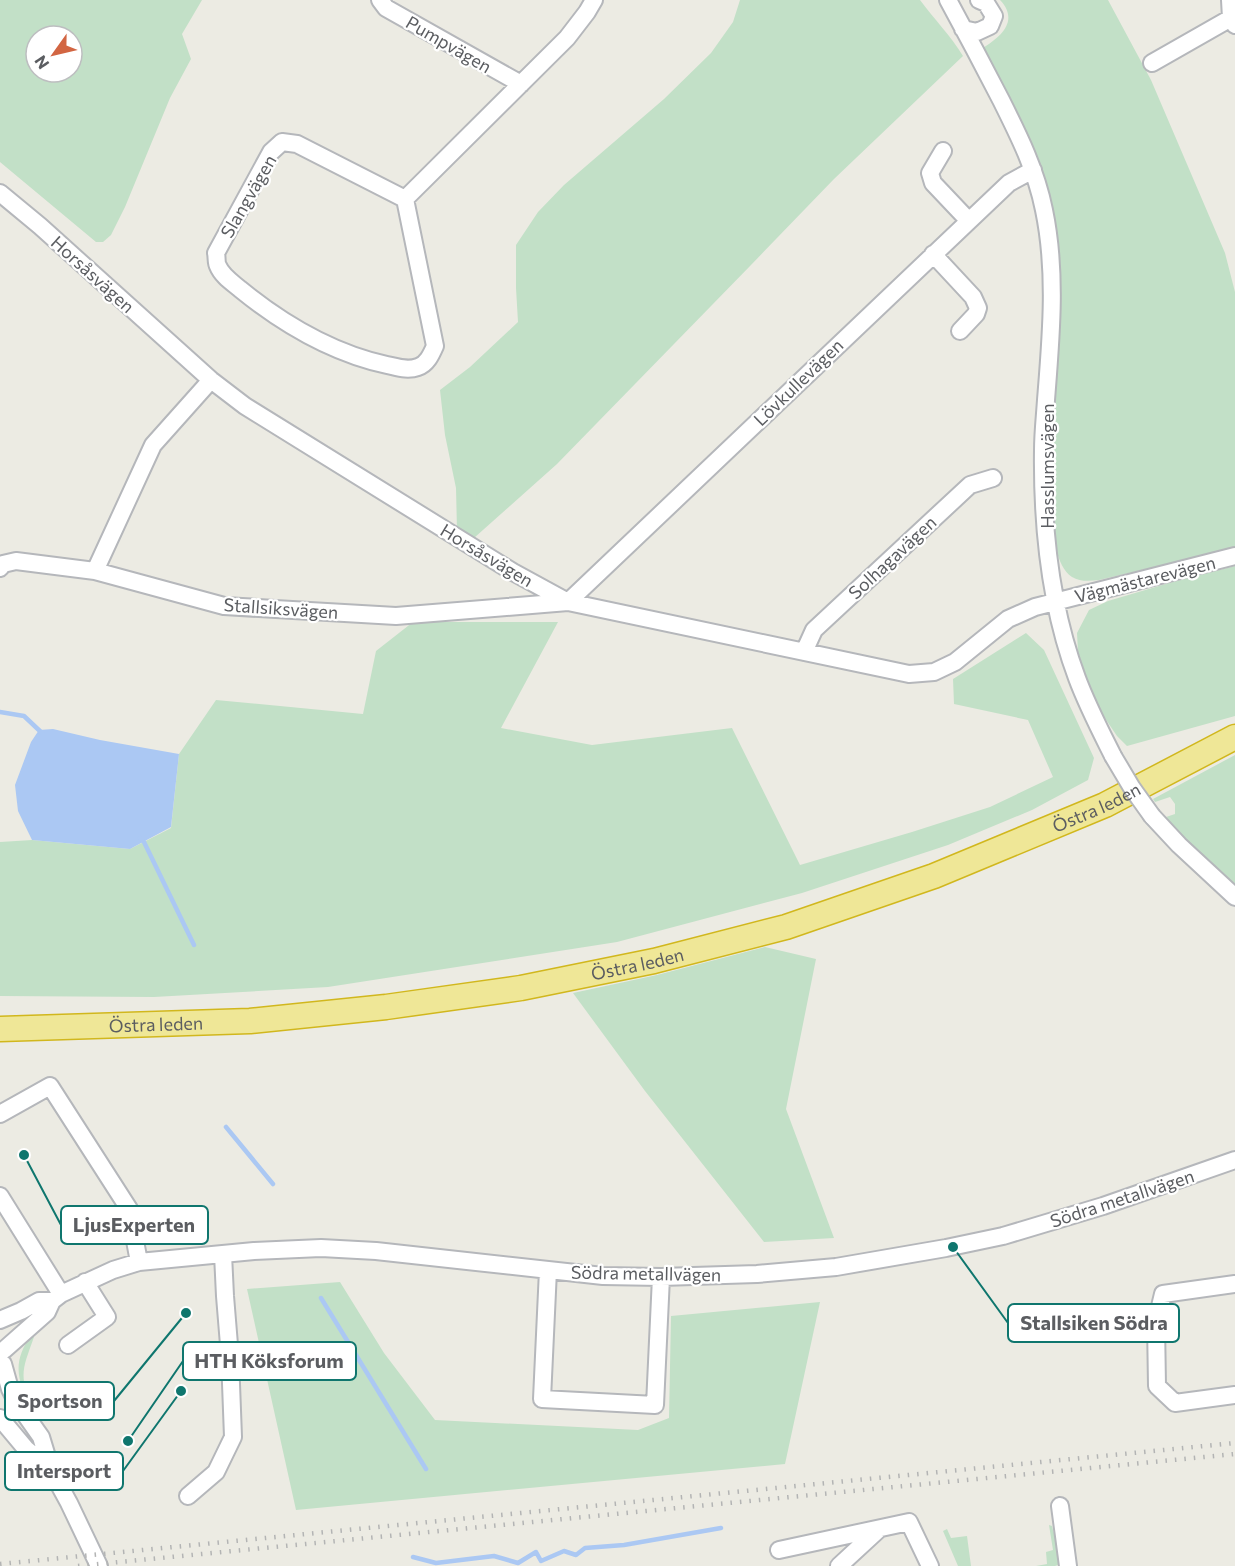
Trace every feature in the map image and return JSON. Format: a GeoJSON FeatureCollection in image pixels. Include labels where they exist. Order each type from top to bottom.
{"type":"FeatureCollection","features":[{"type":"Feature","properties":{"kind":"highway","name":"Östra leden"},"geometry":{"type":"LineString","coordinates":[[0,1029],[250,1021],[386,1007],[520,988],[654,961],[786,927],[934,876],[1105,805],[1235,737]]}},
{"type":"Feature","properties":{"kind":"street","name":"Pumpvägen"},"geometry":{"type":"LineString","coordinates":[[380,0],[386,8],[521,84]]}},
{"type":"Feature","properties":{"kind":"street"},"geometry":{"type":"LineString","coordinates":[[405,199],[567,38],[594,0]]}},
{"type":"Feature","properties":{"kind":"street","name":"Hasslumsvägen"},"geometry":{"type":"LineString","coordinates":[[948,0],[1023,145],[1033,170],[1044,210],[1052,291],[1043,448],[1044,495],[1049,563],[1055,602],[1076,676],[1113,756],[1152,816],[1179,846],[1235,897]]}},
{"type":"Feature","properties":{"kind":"street"},"geometry":{"type":"LineString","coordinates":[[963,29],[977,32],[990,26],[994,16],[986,3],[979,0]]}},
{"type":"Feature","properties":{"kind":"street"},"geometry":{"type":"LineString","coordinates":[[1152,63],[1233,22],[1230,0]]}},
{"type":"Feature","properties":{"kind":"street","name":"Slangvägen"},"geometry":{"type":"LineString","coordinates":[[282,142],[297,144],[405,199],[435,346],[430,357],[420,367],[407,369],[376,362],[308,336],[266,309],[227,278],[217,266],[216,253],[271,152],[282,142]]}},
{"type":"Feature","properties":{"kind":"street"},"geometry":{"type":"LineString","coordinates":[[943,151],[930,173],[933,183],[948,211],[969,221]]}},
{"type":"Feature","properties":{"kind":"street","name":"Lövkullevägen"},"geometry":{"type":"LineString","coordinates":[[568,602],[1009,183],[1033,170]]}},
{"type":"Feature","properties":{"kind":"street","name":"Horsåsvägen"},"geometry":{"type":"LineString","coordinates":[[0,193],[40,226],[210,380],[245,406],[513,572],[568,602],[909,674],[934,672],[955,662],[1008,619],[1035,607],[1055,602]]}},
{"type":"Feature","properties":{"kind":"street"},"geometry":{"type":"LineString","coordinates":[[947,241],[959,254]]}},
{"type":"Feature","properties":{"kind":"street"},"geometry":{"type":"LineString","coordinates":[[933,254],[973,297],[978,308],[976,314],[960,331]]}},
{"type":"Feature","properties":{"kind":"street"},"geometry":{"type":"LineString","coordinates":[[95,571],[153,445],[210,380]]}},
{"type":"Feature","properties":{"kind":"street","name":"Solhagavägen"},"geometry":{"type":"LineString","coordinates":[[804,652],[814,630],[970,485],[993,477]]}},
{"type":"Feature","properties":{"kind":"street","name":"Vägmästarevägen"},"geometry":{"type":"LineString","coordinates":[[1055,602],[1235,556]]}},
{"type":"Feature","properties":{"kind":"street","name":"Stallsiksvägen"},"geometry":{"type":"LineString","coordinates":[[0,568],[3,564],[16,561],[95,571],[224,606],[396,616],[568,602]]}},
{"type":"Feature","properties":{"kind":"street"},"geometry":{"type":"LineString","coordinates":[[0,1114],[50,1086],[129,1209],[139,1262]]}},
{"type":"Feature","properties":{"kind":"street","name":"Södra metallvägen"},"geometry":{"type":"LineString","coordinates":[[0,1320],[39,1301],[56,1298],[112,1270],[139,1262],[223,1254],[321,1248],[376,1251],[603,1276],[758,1274],[836,1268],[1003,1236],[1103,1206],[1235,1160]]}},
{"type":"Feature","properties":{"kind":"street"},"geometry":{"type":"LineString","coordinates":[[0,1196],[56,1298]]}},
{"type":"Feature","properties":{"kind":"street"},"geometry":{"type":"LineString","coordinates":[[188,1496],[216,1472],[233,1437],[223,1254]]}},
{"type":"Feature","properties":{"kind":"street"},"geometry":{"type":"LineString","coordinates":[[548,1270],[542,1399],[655,1405],[661,1277]]}},
{"type":"Feature","properties":{"kind":"street"},"geometry":{"type":"LineString","coordinates":[[68,1345],[107,1317],[85,1282]]}},
{"type":"Feature","properties":{"kind":"street"},"geometry":{"type":"LineString","coordinates":[[1235,1284],[1163,1294],[1156,1323],[1157,1386],[1163,1392],[1176,1403],[1235,1395]]}},
{"type":"Feature","properties":{"kind":"street","name":"Södra metallvägen"},"geometry":{"type":"LineString","coordinates":[[2,1355],[47,1312],[56,1298]]}},
{"type":"Feature","properties":{"kind":"street"},"geometry":{"type":"LineString","coordinates":[[2,1355],[10,1389],[41,1437],[51,1470],[99,1566]]}},
{"type":"Feature","properties":{"kind":"street"},"geometry":{"type":"LineString","coordinates":[[0,1418],[26,1449],[51,1470]]}},
{"type":"Feature","properties":{"kind":"street"},"geometry":{"type":"LineString","coordinates":[[1060,1506],[1068,1566]]}},
{"type":"Feature","properties":{"kind":"street"},"geometry":{"type":"LineString","coordinates":[[779,1550],[909,1522],[930,1566]]}},
{"type":"Feature","properties":{"kind":"street"},"geometry":{"type":"LineString","coordinates":[[839,1566],[880,1529]]}},
{"type":"Feature","properties":{"kind":"green space"},"geometry":{"type":"Polygon","coordinates":[[[0,0],[202,0],[182,34],[191,59],[170,98],[111,235],[103,242],[96,242],[0,162],[0,0]]]}},
{"type":"Feature","properties":{"kind":"green space"},"geometry":{"type":"Polygon","coordinates":[[[740,0],[920,0],[963,56],[834,179],[557,464],[474,538],[457,530],[456,488],[445,435],[440,390],[470,367],[518,322],[516,245],[538,212],[564,185],[664,99],[711,53],[733,22],[740,0]]]}},
{"type":"Feature","properties":{"kind":"green space"},"geometry":{"type":"Polygon","coordinates":[[[1000,0],[1108,0],[1151,80],[1225,253],[1235,292],[1235,548],[1092,581],[1075,579],[1065,570],[1059,560],[1053,534],[1051,494],[1055,225],[1046,184],[1033,149],[983,48],[1001,34],[1008,22],[1006,8],[1000,0]]]}},
{"type":"Feature","properties":{"kind":"green space"},"geometry":{"type":"Polygon","coordinates":[[[1235,566],[1235,716],[1127,746],[1117,736],[1096,705],[1078,652],[1077,633],[1089,610],[1108,601],[1235,566]]]}},
{"type":"Feature","properties":{"kind":"green space"},"geometry":{"type":"Polygon","coordinates":[[[413,622],[558,622],[501,728],[592,745],[732,728],[800,865],[990,807],[1053,777],[1028,720],[954,704],[953,679],[1026,633],[1044,650],[1094,758],[1088,780],[1032,810],[948,845],[802,893],[617,942],[328,987],[154,997],[0,996],[0,842],[32,840],[130,849],[171,828],[179,754],[216,700],[363,714],[376,651],[413,622]]]}},
{"type":"Feature","properties":{"kind":"green space"},"geometry":{"type":"Polygon","coordinates":[[[1235,755],[1235,886],[1175,829],[1166,817],[1175,814],[1175,804],[1170,797],[1155,802],[1153,799],[1235,755]]]}},
{"type":"Feature","properties":{"kind":"green space"},"geometry":{"type":"Polygon","coordinates":[[[765,947],[816,959],[786,1109],[834,1238],[764,1242],[645,1091],[573,993],[657,975],[765,947]]]}},
{"type":"Feature","properties":{"kind":"green space"},"geometry":{"type":"Polygon","coordinates":[[[340,1282],[384,1353],[435,1420],[638,1430],[669,1418],[671,1316],[820,1302],[785,1464],[296,1510],[247,1289],[340,1282]]]}},
{"type":"Feature","properties":{"kind":"green space"},"geometry":{"type":"Polygon","coordinates":[[[32,1334],[34,1337],[25,1365],[24,1380],[35,1407],[33,1408],[23,1389],[19,1371],[21,1353],[32,1334]]]}},
{"type":"Feature","properties":{"kind":"green space"},"geometry":{"type":"Polygon","coordinates":[[[1049,1525],[1052,1526],[1064,1563],[1055,1566],[1036,1566],[1047,1564],[1046,1552],[1053,1550],[1049,1525]]]}},
{"type":"Feature","properties":{"kind":"green space"},"geometry":{"type":"Polygon","coordinates":[[[947,1529],[951,1538],[967,1536],[971,1566],[958,1566],[943,1531],[947,1529]]]}},
{"type":"Feature","properties":{"kind":"water"},"geometry":{"type":"Polygon","coordinates":[[[53,729],[179,754],[171,827],[130,849],[32,840],[18,811],[15,785],[31,742],[39,730],[53,729]]]}},
{"type":"Feature","properties":{"kind":"waterway"},"geometry":{"type":"LineString","coordinates":[[0,712],[24,716],[42,733]]}},
{"type":"Feature","properties":{"kind":"waterway"},"geometry":{"type":"LineString","coordinates":[[140,838],[194,945]]}},
{"type":"Feature","properties":{"kind":"waterway"},"geometry":{"type":"LineString","coordinates":[[226,1127],[273,1184]]}},
{"type":"Feature","properties":{"kind":"waterway"},"geometry":{"type":"LineString","coordinates":[[321,1298],[426,1469]]}},
{"type":"Feature","properties":{"kind":"waterway"},"geometry":{"type":"LineString","coordinates":[[413,1557],[436,1563],[494,1556],[518,1563],[536,1552],[541,1561],[564,1551],[576,1555],[585,1548],[624,1545],[721,1528]]}},
{"type":"Feature","properties":{"kind":"railway"},"geometry":{"type":"LineString","coordinates":[[0,1564],[1235,1443]]}},
{"type":"Feature","properties":{"kind":"railway"},"geometry":{"type":"LineString","coordinates":[[78,1566],[1235,1454]]}},
{"type":"Feature","properties":{"kind":"place","name":"LjusExperten"},"geometry":{"type":"Point","coordinates":[24,1155]}},
{"type":"Feature","properties":{"kind":"place","name":"Stallsiken Södra"},"geometry":{"type":"Point","coordinates":[953,1247]}},
{"type":"Feature","properties":{"kind":"place","name":"Sportson"},"geometry":{"type":"Point","coordinates":[186,1313]}},
{"type":"Feature","properties":{"kind":"place","name":"Intersport"},"geometry":{"type":"Point","coordinates":[181,1391]}},
{"type":"Feature","properties":{"kind":"place","name":"HTH Köksforum"},"geometry":{"type":"Point","coordinates":[128,1441]}}]}
